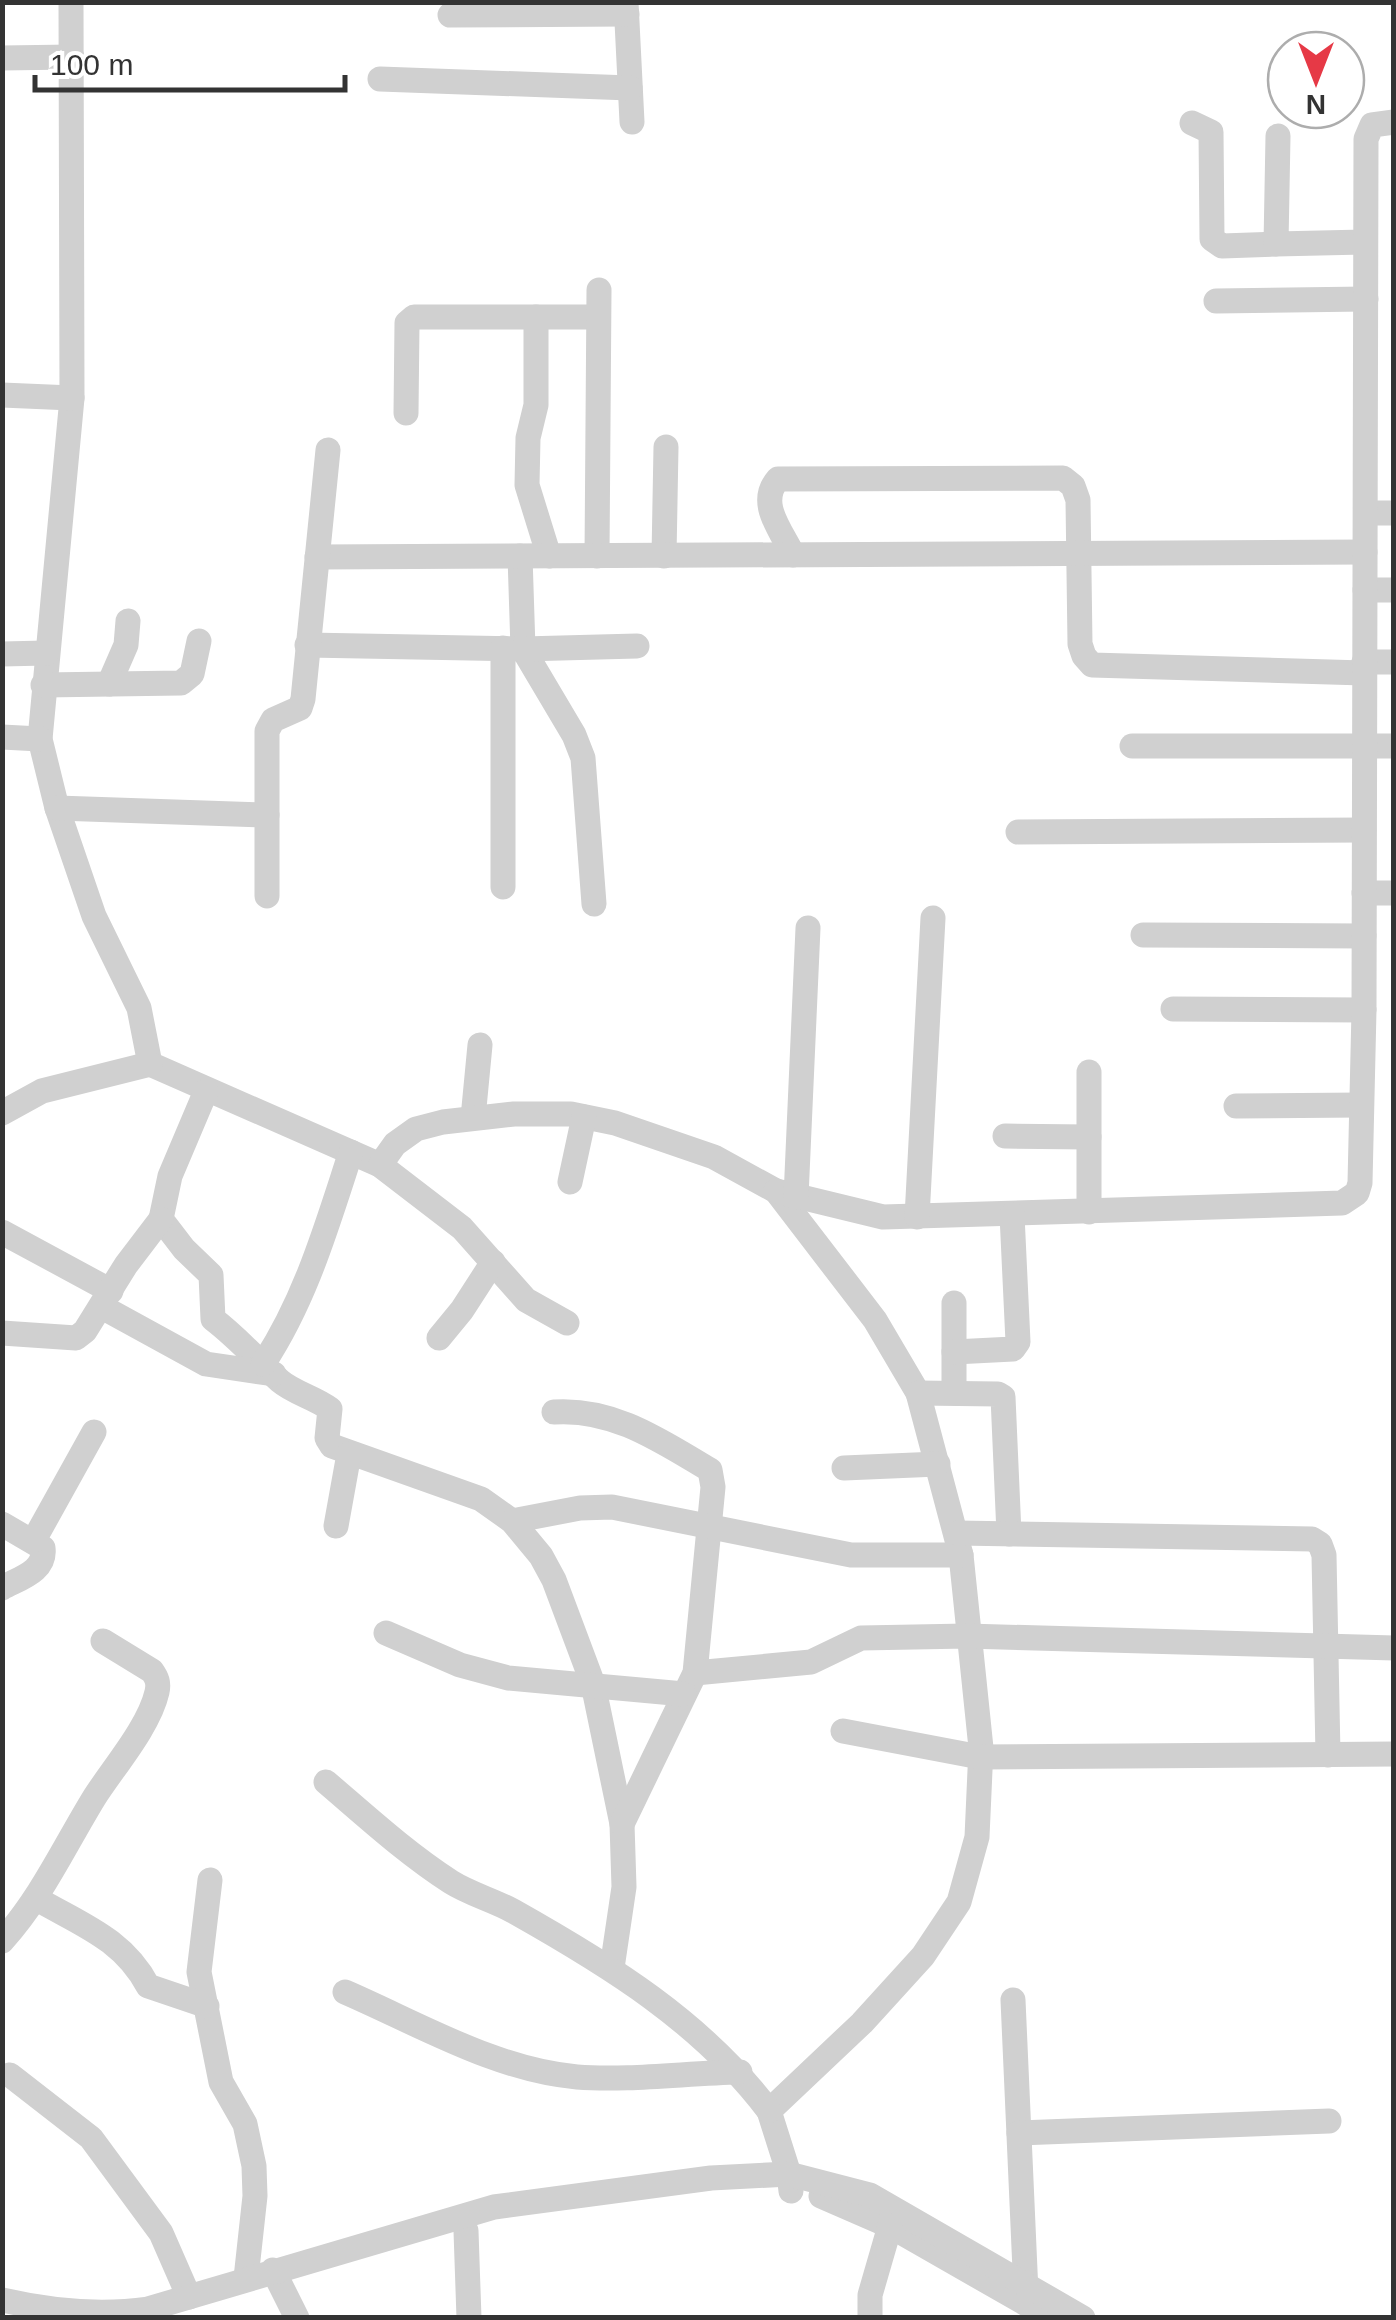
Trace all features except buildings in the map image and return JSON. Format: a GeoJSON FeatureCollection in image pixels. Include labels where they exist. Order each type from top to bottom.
{"type":"FeatureCollection","features":[{"type":"Feature","properties":{"kind":"street"},"geometry":{"type":"LineString","coordinates":[[71,2],[72,398],[40,738],[57,808],[94,916],[139,1008],[150,1064]]}},
{"type":"Feature","properties":{"kind":"street"},"geometry":{"type":"LineString","coordinates":[[450,15],[626,8],[632,122]]}},
{"type":"Feature","properties":{"kind":"street"},"geometry":{"type":"LineString","coordinates":[[2,58],[72,57]]}},
{"type":"Feature","properties":{"kind":"street"},"geometry":{"type":"LineString","coordinates":[[380,79],[630,88]]}},
{"type":"Feature","properties":{"kind":"street"},"geometry":{"type":"LineString","coordinates":[[380,1165],[395,1144],[416,1128],[514,1114],[584,1117],[680,1144],[786,1194],[859,1214],[1012,1215],[1351,1200],[1360,1183],[1364,1010],[1364,242],[1368,130],[1380,122],[1394,122]]}},
{"type":"Feature","properties":{"kind":"street"},"geometry":{"type":"LineString","coordinates":[[1192,124],[1210,132],[1212,239],[1222,246],[1364,242]]}},
{"type":"Feature","properties":{"kind":"street"},"geometry":{"type":"LineString","coordinates":[[1276,244],[1278,136]]}},
{"type":"Feature","properties":{"kind":"street"},"geometry":{"type":"LineString","coordinates":[[597,556],[599,290]]}},
{"type":"Feature","properties":{"kind":"street"},"geometry":{"type":"LineString","coordinates":[[1216,300],[1366,299]]}},
{"type":"Feature","properties":{"kind":"street"},"geometry":{"type":"LineString","coordinates":[[406,413],[407,323],[414,317],[598,317]]}},
{"type":"Feature","properties":{"kind":"street"},"geometry":{"type":"LineString","coordinates":[[536,317],[536,405],[528,438],[527,485],[548,556]]}},
{"type":"Feature","properties":{"kind":"street"},"geometry":{"type":"LineString","coordinates":[[2,395],[72,398]]}},
{"type":"Feature","properties":{"kind":"street"},"geometry":{"type":"LineString","coordinates":[[664,556],[666,447]]}},
{"type":"Feature","properties":{"kind":"street"},"geometry":{"type":"LineString","coordinates":[[266,896],[268,724],[300,708],[328,450]]}},
{"type":"Feature","properties":{"kind":"street"},"geometry":{"type":"LineString","coordinates":[[793,554],[768,503],[768,490],[778,480],[1063,478],[1073,486],[1078,500],[1080,644],[1092,664],[1364,667],[1394,662]]}},
{"type":"Feature","properties":{"kind":"street"},"geometry":{"type":"LineString","coordinates":[[1366,514],[1394,514]]}},
{"type":"Feature","properties":{"kind":"street"},"geometry":{"type":"LineString","coordinates":[[316,556],[1365,552]]}},
{"type":"Feature","properties":{"kind":"street"},"geometry":{"type":"LineString","coordinates":[[503,887],[520,556]]}},
{"type":"Feature","properties":{"kind":"street"},"geometry":{"type":"LineString","coordinates":[[1365,590],[1394,590]]}},
{"type":"Feature","properties":{"kind":"street"},"geometry":{"type":"LineString","coordinates":[[109,684],[126,645],[128,621]]}},
{"type":"Feature","properties":{"kind":"street"},"geometry":{"type":"LineString","coordinates":[[43,686],[182,683],[192,674],[199,641]]}},
{"type":"Feature","properties":{"kind":"street"},"geometry":{"type":"LineString","coordinates":[[307,645],[513,649],[637,646]]}},
{"type":"Feature","properties":{"kind":"street"},"geometry":{"type":"LineString","coordinates":[[513,649],[574,735],[583,758],[594,904]]}},
{"type":"Feature","properties":{"kind":"street"},"geometry":{"type":"LineString","coordinates":[[2,654],[46,653]]}},
{"type":"Feature","properties":{"kind":"street"},"geometry":{"type":"LineString","coordinates":[[2,737],[40,738]]}},
{"type":"Feature","properties":{"kind":"street"},"geometry":{"type":"LineString","coordinates":[[1132,746],[1394,746]]}},
{"type":"Feature","properties":{"kind":"street"},"geometry":{"type":"LineString","coordinates":[[57,808],[266,815]]}},
{"type":"Feature","properties":{"kind":"street"},"geometry":{"type":"LineString","coordinates":[[1018,832],[1364,830]]}},
{"type":"Feature","properties":{"kind":"street"},"geometry":{"type":"LineString","coordinates":[[1364,894],[1394,894]]}},
{"type":"Feature","properties":{"kind":"street"},"geometry":{"type":"LineString","coordinates":[[917,1217],[933,918]]}},
{"type":"Feature","properties":{"kind":"street"},"geometry":{"type":"LineString","coordinates":[[769,2111],[862,2023],[922,1956],[958,1902],[978,1836],[980,1757],[959,1544],[918,1394],[875,1320],[786,1194],[808,928]]}},
{"type":"Feature","properties":{"kind":"street"},"geometry":{"type":"LineString","coordinates":[[1143,935],[1364,936]]}},
{"type":"Feature","properties":{"kind":"street"},"geometry":{"type":"LineString","coordinates":[[1173,1009],[1364,1010]]}},
{"type":"Feature","properties":{"kind":"street"},"geometry":{"type":"LineString","coordinates":[[473,1118],[480,1044]]}},
{"type":"Feature","properties":{"kind":"street"},"geometry":{"type":"LineString","coordinates":[[2,1113],[42,1091],[150,1064],[380,1165],[462,1228],[526,1300],[567,1323]]}},
{"type":"Feature","properties":{"kind":"street"},"geometry":{"type":"LineString","coordinates":[[1088,1212],[1090,1072]]}},
{"type":"Feature","properties":{"kind":"street"},"geometry":{"type":"LineString","coordinates":[[2,1334],[76,1338],[162,1219],[170,1176],[206,1091]]}},
{"type":"Feature","properties":{"kind":"street"},"geometry":{"type":"LineString","coordinates":[[1236,1106],[1361,1105]]}},
{"type":"Feature","properties":{"kind":"street"},"geometry":{"type":"LineString","coordinates":[[570,1182],[584,1117]]}},
{"type":"Feature","properties":{"kind":"street"},"geometry":{"type":"LineString","coordinates":[[1005,1136],[1089,1138]]}},
{"type":"Feature","properties":{"kind":"street"},"geometry":{"type":"LineString","coordinates":[[268,1369],[308,1282],[351,1152]]}},
{"type":"Feature","properties":{"kind":"street"},"geometry":{"type":"LineString","coordinates":[[954,1352],[1014,1349],[1018,1342],[1012,1215]]}},
{"type":"Feature","properties":{"kind":"street"},"geometry":{"type":"LineString","coordinates":[[162,1219],[184,1249],[212,1275],[213,1319],[284,1384],[318,1399],[330,1409],[327,1438],[332,1446],[481,1499],[512,1521],[541,1556],[554,1580],[593,1684],[622,1824],[624,1887],[612,1968]]}},
{"type":"Feature","properties":{"kind":"street"},"geometry":{"type":"LineString","coordinates":[[2,1232],[206,1364],[268,1369]]}},
{"type":"Feature","properties":{"kind":"street"},"geometry":{"type":"LineString","coordinates":[[439,1338],[494,1262]]}},
{"type":"Feature","properties":{"kind":"street"},"geometry":{"type":"LineString","coordinates":[[954,1303],[954,1394]]}},
{"type":"Feature","properties":{"kind":"street"},"geometry":{"type":"LineString","coordinates":[[918,1394],[998,1394],[1005,1400],[1008,1534]]}},
{"type":"Feature","properties":{"kind":"street"},"geometry":{"type":"LineString","coordinates":[[554,1412],[619,1420],[648,1432],[710,1470],[713,1487],[690,1683],[622,1824]]}},
{"type":"Feature","properties":{"kind":"street"},"geometry":{"type":"LineString","coordinates":[[34,1540],[94,1432]]}},
{"type":"Feature","properties":{"kind":"street"},"geometry":{"type":"LineString","coordinates":[[336,1526],[349,1454]]}},
{"type":"Feature","properties":{"kind":"street"},"geometry":{"type":"LineString","coordinates":[[844,1468],[938,1464]]}},
{"type":"Feature","properties":{"kind":"street"},"geometry":{"type":"LineString","coordinates":[[512,1521],[597,1506],[851,1555],[959,1544],[1008,1534],[1312,1539],[1320,1544],[1324,1555],[1328,1755]]}},
{"type":"Feature","properties":{"kind":"street"},"geometry":{"type":"LineString","coordinates":[[2,1524],[44,1548],[41,1566],[2,1588]]}},
{"type":"Feature","properties":{"kind":"street"},"geometry":{"type":"LineString","coordinates":[[386,1633],[487,1674],[593,1684],[690,1683],[811,1662],[861,1638],[967,1636],[1394,1648]]}},
{"type":"Feature","properties":{"kind":"street"},"geometry":{"type":"LineString","coordinates":[[2,1941],[37,1899],[93,1800],[148,1715],[157,1693],[157,1677],[152,1671],[103,1641]]}},
{"type":"Feature","properties":{"kind":"street"},"geometry":{"type":"LineString","coordinates":[[842,1731],[980,1757],[1394,1754]]}},
{"type":"Feature","properties":{"kind":"street"},"geometry":{"type":"LineString","coordinates":[[326,1782],[394,1841],[455,1884],[496,1902],[612,1968],[686,2024],[740,2072],[769,2111],[790,2183]]}},
{"type":"Feature","properties":{"kind":"street"},"geometry":{"type":"LineString","coordinates":[[210,1880],[199,1972],[221,2082],[246,2124],[254,2166],[255,2196],[246,2278]]}},
{"type":"Feature","properties":{"kind":"street"},"geometry":{"type":"LineString","coordinates":[[37,1899],[104,1936],[137,1964],[148,1986],[206,2006]]}},
{"type":"Feature","properties":{"kind":"street"},"geometry":{"type":"LineString","coordinates":[[345,1992],[489,2056],[546,2072],[580,2077],[740,2072]]}},
{"type":"Feature","properties":{"kind":"street"},"geometry":{"type":"LineString","coordinates":[[1013,2000],[1026,2293]]}},
{"type":"Feature","properties":{"kind":"street"},"geometry":{"type":"LineString","coordinates":[[10,2076],[91,2138],[161,2233],[181,2307]]}},
{"type":"Feature","properties":{"kind":"street"},"geometry":{"type":"LineString","coordinates":[[1020,2134],[1329,2121]]}},
{"type":"Feature","properties":{"kind":"street"},"geometry":{"type":"LineString","coordinates":[[2,2300],[45,2310],[148,2313],[181,2307],[494,2208],[711,2178],[790,2183],[870,2195],[1026,2293],[1050,2318]]}},
{"type":"Feature","properties":{"kind":"street"},"geometry":{"type":"LineString","coordinates":[[181,2307],[246,2278],[276,2277],[528,2218],[790,2183],[846,2204],[1084,2318]]}},
{"type":"Feature","properties":{"kind":"street"},"geometry":{"type":"LineString","coordinates":[[870,2318],[870,2295],[890,2226]]}},
{"type":"Feature","properties":{"kind":"street"},"geometry":{"type":"LineString","coordinates":[[466,2231],[469,2318]]}},
{"type":"Feature","properties":{"kind":"street"},"geometry":{"type":"LineString","coordinates":[[276,2277],[297,2318]]}}]}
